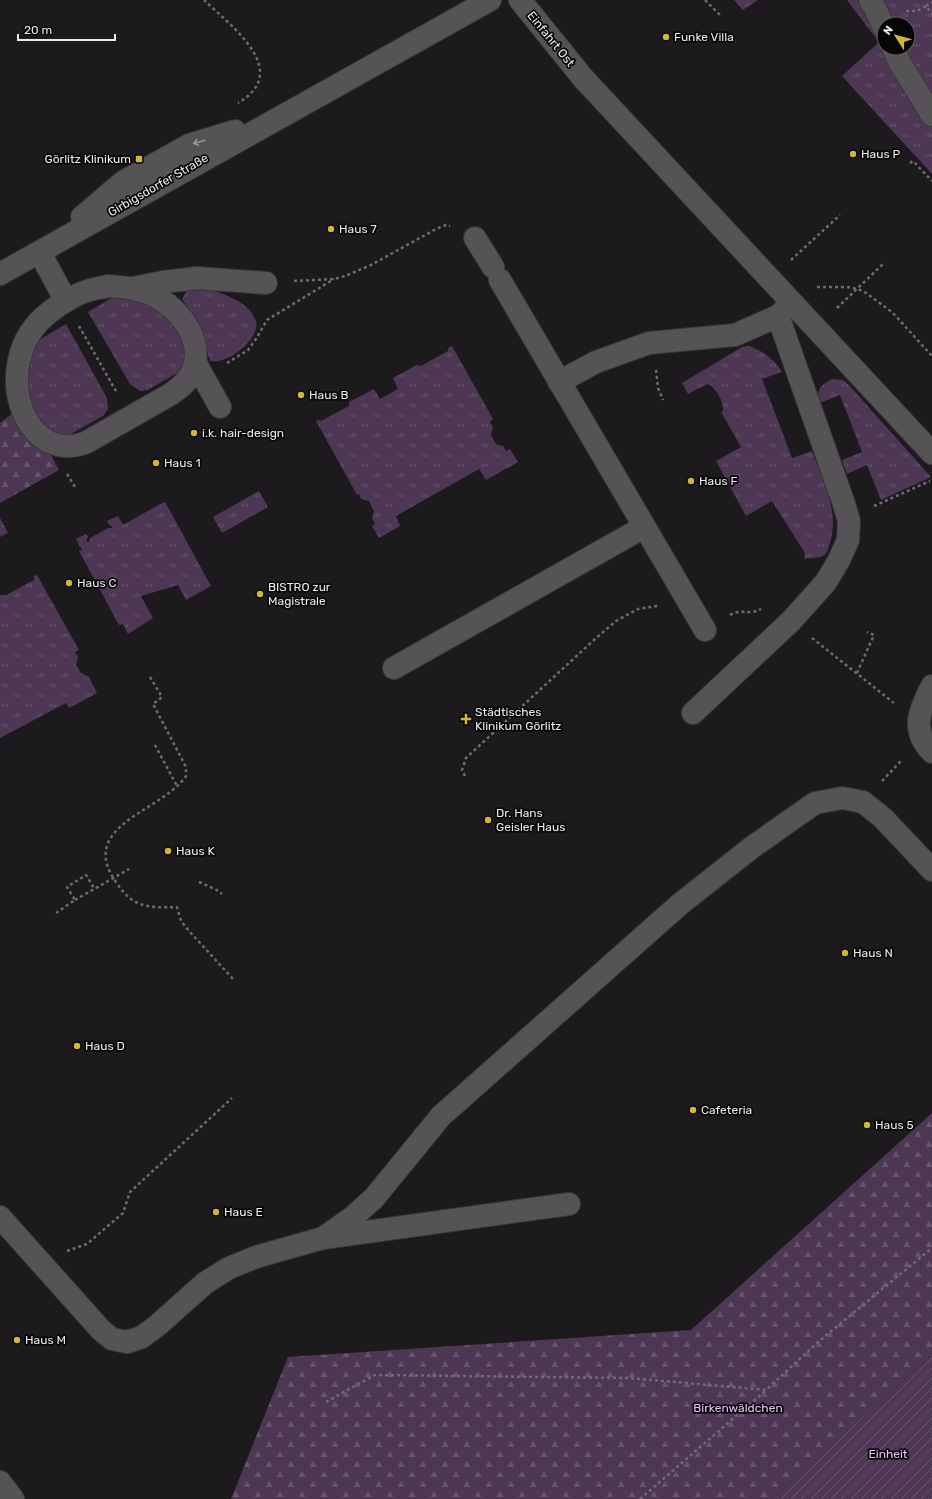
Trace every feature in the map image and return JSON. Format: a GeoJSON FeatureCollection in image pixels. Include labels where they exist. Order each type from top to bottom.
{"type":"FeatureCollection","features":[{"type":"Feature","properties":{"kind":"street","name":"Girbigsdorfer Straße"},"geometry":{"type":"LineString","coordinates":[[0,274],[490,0]]}},
{"type":"Feature","properties":{"kind":"street","name":"Einfahrt Ost"},"geometry":{"type":"LineString","coordinates":[[520,0],[583,78],[770,280],[785,310],[816,328],[932,453]]}},
{"type":"Feature","properties":{"kind":"street"},"geometry":{"type":"LineString","coordinates":[[870,0],[879,16]]}},
{"type":"Feature","properties":{"kind":"street"},"geometry":{"type":"LineString","coordinates":[[897,56],[932,115]]}},
{"type":"Feature","properties":{"kind":"street"},"geometry":{"type":"LineString","coordinates":[[475,238],[699,621]]}},
{"type":"Feature","properties":{"kind":"street"},"geometry":{"type":"LineString","coordinates":[[40,253],[66,301]]}},
{"type":"Feature","properties":{"kind":"street"},"geometry":{"type":"LineString","coordinates":[[133,288],[163,282],[197,278],[266,283]]}},
{"type":"Feature","properties":{"kind":"street"},"geometry":{"type":"LineString","coordinates":[[108,286],[127,287],[146,292],[162,300],[177,313],[188,328],[195,346],[195,362],[192,374],[182,386],[171,394],[85,443],[75,447],[65,448],[49,442],[32,428],[20,402],[17,383],[18,364],[23,346],[32,329],[45,315],[66,301],[89,290],[108,286]]}},
{"type":"Feature","properties":{"kind":"street"},"geometry":{"type":"LineString","coordinates":[[559,382],[596,362],[649,342],[735,335],[785,310],[848,517],[848,540],[839,560],[826,582],[791,621],[693,713]]}},
{"type":"Feature","properties":{"kind":"street"},"geometry":{"type":"LineString","coordinates":[[195,362],[220,407]]}},
{"type":"Feature","properties":{"kind":"street"},"geometry":{"type":"LineString","coordinates":[[394,668],[644,527]]}},
{"type":"Feature","properties":{"kind":"street"},"geometry":{"type":"LineString","coordinates":[[932,686],[921,708],[918,722],[922,737],[932,752]]}},
{"type":"Feature","properties":{"kind":"street"},"geometry":{"type":"LineString","coordinates":[[323,1238],[353,1217],[374,1198],[441,1116],[667,915],[751,848],[815,804],[842,798],[863,802],[883,818],[932,870]]}},
{"type":"Feature","properties":{"kind":"street"},"geometry":{"type":"LineString","coordinates":[[0,1217],[101,1330],[112,1339],[128,1342],[142,1337],[158,1325],[205,1283],[229,1268],[256,1256],[323,1238],[569,1204]]}},
{"type":"Feature","properties":{"kind":"street"},"geometry":{"type":"LineString","coordinates":[[0,1482],[14,1499]]}},
{"type":"Feature","properties":{"kind":"path"},"geometry":{"type":"LineString","coordinates":[[204,0],[243,37],[256,55],[260,67],[260,76],[257,86],[245,99],[232,106]]}},
{"type":"Feature","properties":{"kind":"path"},"geometry":{"type":"LineString","coordinates":[[705,0],[721,16]]}},
{"type":"Feature","properties":{"kind":"path"},"geometry":{"type":"LineString","coordinates":[[926,6],[932,2]]}},
{"type":"Feature","properties":{"kind":"path"},"geometry":{"type":"LineString","coordinates":[[910,163],[913,161],[932,181]]}},
{"type":"Feature","properties":{"kind":"path"},"geometry":{"type":"LineString","coordinates":[[770,280],[840,215]]}},
{"type":"Feature","properties":{"kind":"path"},"geometry":{"type":"LineString","coordinates":[[266,283],[334,279],[345,276],[371,265],[436,228],[446,225],[456,227],[475,238]]}},
{"type":"Feature","properties":{"kind":"path"},"geometry":{"type":"LineString","coordinates":[[816,328],[884,264]]}},
{"type":"Feature","properties":{"kind":"path"},"geometry":{"type":"LineString","coordinates":[[240,356],[248,350],[267,320],[334,279]]}},
{"type":"Feature","properties":{"kind":"path"},"geometry":{"type":"LineString","coordinates":[[814,287],[847,287],[858,289],[878,301],[892,312],[932,356]]}},
{"type":"Feature","properties":{"kind":"path"},"geometry":{"type":"LineString","coordinates":[[78,323],[116,393]]}},
{"type":"Feature","properties":{"kind":"path"},"geometry":{"type":"LineString","coordinates":[[70,478],[75,487]]}},
{"type":"Feature","properties":{"kind":"path"},"geometry":{"type":"LineString","coordinates":[[848,517],[932,481]]}},
{"type":"Feature","properties":{"kind":"path"},"geometry":{"type":"LineString","coordinates":[[465,776],[462,770],[466,758],[512,714],[616,621],[638,609],[661,605],[699,621]]}},
{"type":"Feature","properties":{"kind":"path"},"geometry":{"type":"LineString","coordinates":[[857,673],[874,635],[867,632]]}},
{"type":"Feature","properties":{"kind":"path"},"geometry":{"type":"LineString","coordinates":[[814,640],[918,722]]}},
{"type":"Feature","properties":{"kind":"path"},"geometry":{"type":"LineString","coordinates":[[150,677],[162,697],[153,704],[186,767],[186,776],[177,786],[125,822],[115,832],[107,844],[105,855],[106,865],[113,878],[130,899],[141,904],[156,907],[176,907],[181,921],[234,980]]}},
{"type":"Feature","properties":{"kind":"path"},"geometry":{"type":"LineString","coordinates":[[155,745],[177,786]]}},
{"type":"Feature","properties":{"kind":"path"},"geometry":{"type":"LineString","coordinates":[[890,773],[898,764]]}},
{"type":"Feature","properties":{"kind":"path"},"geometry":{"type":"LineString","coordinates":[[56,913],[94,888],[129,869]]}},
{"type":"Feature","properties":{"kind":"path"},"geometry":{"type":"LineString","coordinates":[[75,900],[67,887],[86,875],[94,888]]}},
{"type":"Feature","properties":{"kind":"path"},"geometry":{"type":"LineString","coordinates":[[199,882],[222,894]]}},
{"type":"Feature","properties":{"kind":"path"},"geometry":{"type":"LineString","coordinates":[[38,1259],[88,1244],[123,1213],[130,1192],[232,1098]]}},
{"type":"Feature","properties":{"kind":"path"},"geometry":{"type":"LineString","coordinates":[[640,1499],[766,1390],[818,1342],[932,1248]]}},
{"type":"Feature","properties":{"kind":"path"},"geometry":{"type":"LineString","coordinates":[[326,1402],[375,1375],[629,1378],[766,1390]]}},
{"type":"Feature","properties":{"kind":"green space"},"geometry":{"type":"Polygon","coordinates":[[[734,0],[758,0],[743,10],[734,0]]]}},
{"type":"Feature","properties":{"kind":"green space"},"geometry":{"type":"Polygon","coordinates":[[[847,0],[932,0],[932,174],[842,76],[876,45],[876,56],[916,56],[916,16],[876,16],[876,38],[847,0]]]}},
{"type":"Feature","properties":{"kind":"green space"},"geometry":{"type":"Polygon","coordinates":[[[202,287],[226,295],[242,303],[253,315],[256,322],[256,329],[253,336],[240,350],[233,355],[217,361],[210,361],[201,329],[195,317],[182,299],[188,289],[202,287]]]}},
{"type":"Feature","properties":{"kind":"green space"},"geometry":{"type":"Polygon","coordinates":[[[120,293],[159,304],[186,338],[184,369],[148,390],[140,391],[130,384],[88,312],[120,293]]]}},
{"type":"Feature","properties":{"kind":"green space"},"geometry":{"type":"Polygon","coordinates":[[[66,324],[107,398],[108,409],[103,416],[67,436],[56,435],[39,422],[24,382],[34,343],[66,324]]]}},
{"type":"Feature","properties":{"kind":"green space"},"geometry":{"type":"Polygon","coordinates":[[[452,346],[493,419],[490,422],[493,427],[491,435],[496,444],[503,446],[506,451],[510,449],[518,462],[486,480],[479,469],[396,516],[400,526],[379,538],[372,526],[375,524],[372,518],[374,511],[369,501],[361,499],[359,494],[357,495],[316,421],[321,421],[349,406],[349,402],[374,389],[380,399],[398,389],[393,378],[417,365],[421,366],[448,351],[448,348],[452,346]]]}},
{"type":"Feature","properties":{"kind":"green space"},"geometry":{"type":"Polygon","coordinates":[[[749,346],[768,356],[782,372],[762,379],[792,458],[812,451],[829,497],[833,521],[832,534],[829,546],[823,556],[804,559],[805,553],[772,501],[746,516],[716,461],[741,447],[721,412],[723,411],[723,407],[721,399],[716,391],[707,384],[688,394],[682,383],[742,347],[749,346]]]}},
{"type":"Feature","properties":{"kind":"green space"},"geometry":{"type":"Polygon","coordinates":[[[832,379],[843,380],[848,384],[931,477],[881,500],[867,465],[847,474],[842,460],[862,452],[840,395],[820,403],[818,395],[820,388],[832,379]]]}},
{"type":"Feature","properties":{"kind":"green space"},"geometry":{"type":"Polygon","coordinates":[[[18,409],[46,446],[59,470],[0,503],[0,423],[18,409]]]}},
{"type":"Feature","properties":{"kind":"green space"},"geometry":{"type":"Polygon","coordinates":[[[259,491],[268,507],[222,533],[213,517],[259,491]]]}},
{"type":"Feature","properties":{"kind":"green space"},"geometry":{"type":"Polygon","coordinates":[[[165,502],[211,586],[186,600],[178,585],[141,596],[153,618],[128,634],[123,624],[119,625],[79,551],[82,550],[76,539],[86,534],[88,537],[86,541],[89,542],[90,538],[108,528],[112,528],[107,521],[118,516],[123,525],[165,502]]]}},
{"type":"Feature","properties":{"kind":"green space"},"geometry":{"type":"Polygon","coordinates":[[[0,518],[8,533],[0,537],[0,518]]]}},
{"type":"Feature","properties":{"kind":"green space"},"geometry":{"type":"Polygon","coordinates":[[[37,575],[79,650],[75,652],[78,657],[76,665],[81,673],[89,677],[97,693],[69,708],[66,703],[0,738],[0,595],[6,595],[34,580],[34,576],[37,575]]]}},
{"type":"Feature","properties":{"kind":"green space","name":"Birkenwäldchen"},"geometry":{"type":"Polygon","coordinates":[[[932,1113],[932,1354],[772,1499],[231,1499],[288,1357],[691,1330],[932,1113]]]}},
{"type":"Feature","properties":{"kind":"green space","name":"Einheit"},"geometry":{"type":"Polygon","coordinates":[[[932,1354],[932,1499],[772,1499],[932,1354]]]}},
{"type":"Feature","properties":{"kind":"place","name":"Funke Villa"},"geometry":{"type":"Point","coordinates":[666,37]}},
{"type":"Feature","properties":{"kind":"place","name":"Haus P"},"geometry":{"type":"Point","coordinates":[853,154]}},
{"type":"Feature","properties":{"kind":"place","name":"Görlitz Klinikum"},"geometry":{"type":"Point","coordinates":[139,159]}},
{"type":"Feature","properties":{"kind":"place","name":"Haus 7"},"geometry":{"type":"Point","coordinates":[331,229]}},
{"type":"Feature","properties":{"kind":"place","name":"Haus B"},"geometry":{"type":"Point","coordinates":[301,395]}},
{"type":"Feature","properties":{"kind":"place","name":"i.k. hair-design"},"geometry":{"type":"Point","coordinates":[194,433]}},
{"type":"Feature","properties":{"kind":"place","name":"Haus 1"},"geometry":{"type":"Point","coordinates":[156,463]}},
{"type":"Feature","properties":{"kind":"place","name":"Haus F"},"geometry":{"type":"Point","coordinates":[691,481]}},
{"type":"Feature","properties":{"kind":"place","name":"Haus C"},"geometry":{"type":"Point","coordinates":[69,583]}},
{"type":"Feature","properties":{"kind":"place","name":"BISTRO zur Magistrale"},"geometry":{"type":"Point","coordinates":[260,594]}},
{"type":"Feature","properties":{"kind":"place","name":"Städtisches Klinikum Görlitz"},"geometry":{"type":"Point","coordinates":[466,719]}},
{"type":"Feature","properties":{"kind":"place","name":"Dr. Hans Geisler Haus"},"geometry":{"type":"Point","coordinates":[488,820]}},
{"type":"Feature","properties":{"kind":"place","name":"Haus K"},"geometry":{"type":"Point","coordinates":[168,851]}},
{"type":"Feature","properties":{"kind":"place","name":"Haus N"},"geometry":{"type":"Point","coordinates":[845,953]}},
{"type":"Feature","properties":{"kind":"place","name":"Haus D"},"geometry":{"type":"Point","coordinates":[77,1046]}},
{"type":"Feature","properties":{"kind":"place","name":"Cafeteria"},"geometry":{"type":"Point","coordinates":[693,1110]}},
{"type":"Feature","properties":{"kind":"place","name":"Haus 5"},"geometry":{"type":"Point","coordinates":[867,1125]}},
{"type":"Feature","properties":{"kind":"place","name":"Haus E"},"geometry":{"type":"Point","coordinates":[216,1212]}},
{"type":"Feature","properties":{"kind":"place","name":"Haus M"},"geometry":{"type":"Point","coordinates":[17,1340]}}]}
